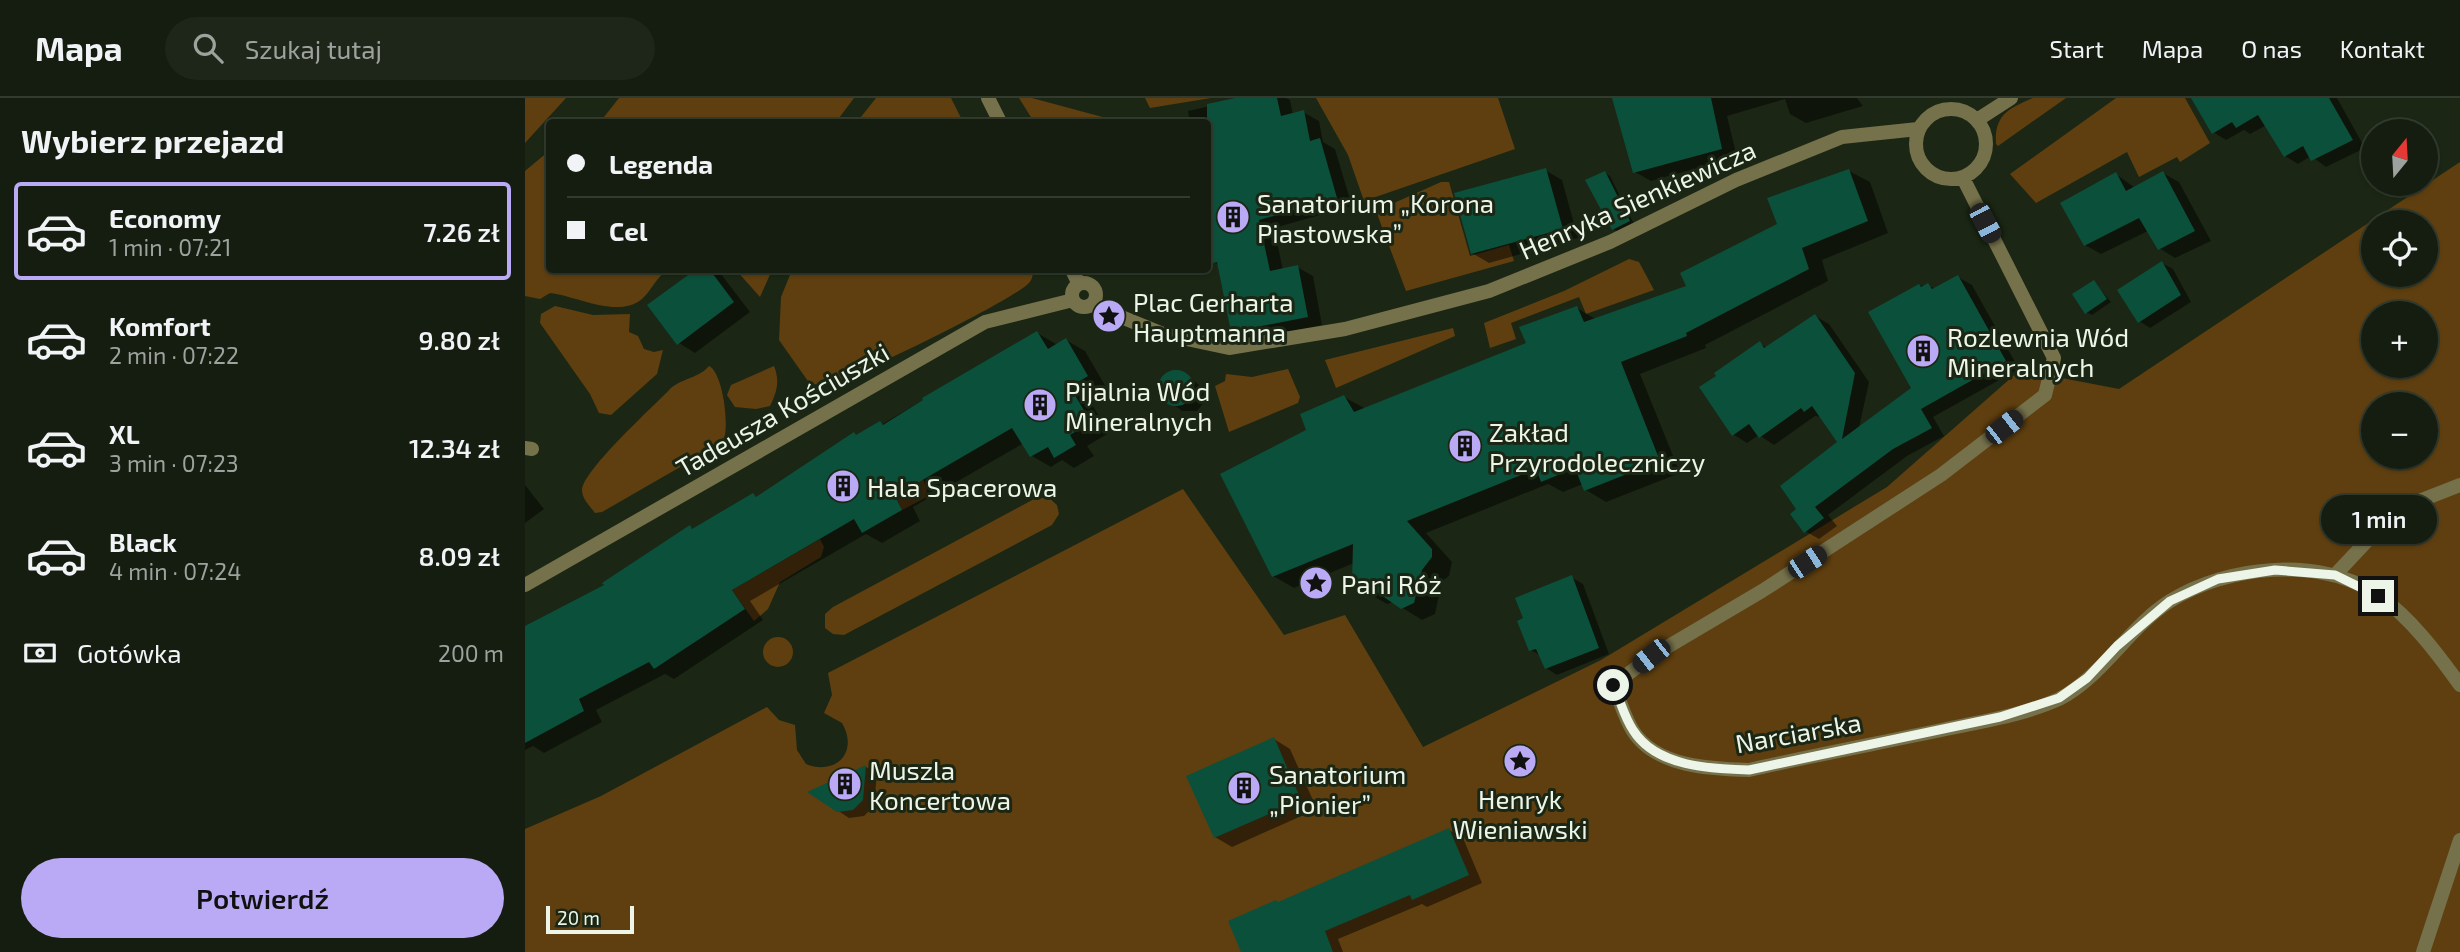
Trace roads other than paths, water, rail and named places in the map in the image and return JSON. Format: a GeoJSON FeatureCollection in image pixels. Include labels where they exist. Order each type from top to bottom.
{"type":"FeatureCollection","features":[{"type":"Feature","properties":{"kind":"street"},"geometry":{"type":"LineString","coordinates":[[988,98],[998,119]]}},
{"type":"Feature","properties":{"kind":"street"},"geometry":{"type":"LineString","coordinates":[[1977,120],[2011,98]]}},
{"type":"Feature","properties":{"kind":"street"},"geometry":{"type":"LineString","coordinates":[[1952,109],[1966,112],[1977,120],[1984,132],[1986,146],[1983,159],[1963,178],[1949,180],[1935,176],[1924,168],[1915,143],[1918,129],[1926,118],[1938,111],[1952,109]]}},
{"type":"Feature","properties":{"kind":"street","name":"Henryka Sienkiewicza"},"geometry":{"type":"LineString","coordinates":[[1092,305],[1163,334],[1229,348],[1345,329],[1489,291],[1610,242],[1736,180],[1842,137],[1918,129]]}},
{"type":"Feature","properties":{"kind":"street","name":"Narciarska"},"geometry":{"type":"LineString","coordinates":[[1963,178],[2054,358],[2045,395],[1941,475],[1762,591],[1651,656],[1613,685],[1633,732],[1658,752],[1679,761],[1709,769],[1749,770],[2000,717],[2059,698],[2087,678],[2117,646],[2170,601],[2218,579],[2275,570],[2335,575]]}},
{"type":"Feature","properties":{"kind":"street"},"geometry":{"type":"LineString","coordinates":[[1074,273],[1079,284]]}},
{"type":"Feature","properties":{"kind":"street"},"geometry":{"type":"LineString","coordinates":[[1087,282],[1095,288],[1097,298],[1092,305],[1080,307],[1073,300],[1072,291],[1079,284],[1087,282]]}},
{"type":"Feature","properties":{"kind":"street","name":"Tadeusza Kościuszki"},"geometry":{"type":"LineString","coordinates":[[525,585],[985,322],[1073,300]]}},
{"type":"Feature","properties":{"kind":"street"},"geometry":{"type":"LineString","coordinates":[[2460,485],[2396,510],[2335,575],[2378,596],[2432,646],[2460,685]]}},
{"type":"Feature","properties":{"kind":"street"},"geometry":{"type":"LineString","coordinates":[[2423,952],[2460,840]]}},
{"type":"Feature","properties":{"kind":"place","name":"Sanatorium „Korona Piastowska”"},"geometry":{"type":"Point","coordinates":[1233,217]}},
{"type":"Feature","properties":{"kind":"place","name":"Plac Gerharta Hauptmanna"},"geometry":{"type":"Point","coordinates":[1109,316]}},
{"type":"Feature","properties":{"kind":"place","name":"Rozlewnia Wód Mineralnych"},"geometry":{"type":"Point","coordinates":[1923,351]}},
{"type":"Feature","properties":{"kind":"place","name":"Pijalnia Wód Mineralnych"},"geometry":{"type":"Point","coordinates":[1040,405]}},
{"type":"Feature","properties":{"kind":"place","name":"Zakład Przyrodoleczniczy"},"geometry":{"type":"Point","coordinates":[1465,446]}},
{"type":"Feature","properties":{"kind":"place","name":"Hala Spacerowa"},"geometry":{"type":"Point","coordinates":[843,486]}},
{"type":"Feature","properties":{"kind":"place","name":"Pani Róż"},"geometry":{"type":"Point","coordinates":[1316,583]}},
{"type":"Feature","properties":{"kind":"place","name":"Henryk Wieniawski"},"geometry":{"type":"Point","coordinates":[1520,761]}},
{"type":"Feature","properties":{"kind":"place","name":"Muszla Koncertowa"},"geometry":{"type":"Point","coordinates":[845,784]}},
{"type":"Feature","properties":{"kind":"place","name":"Sanatorium „Pionier”"},"geometry":{"type":"Point","coordinates":[1244,788]}}]}
